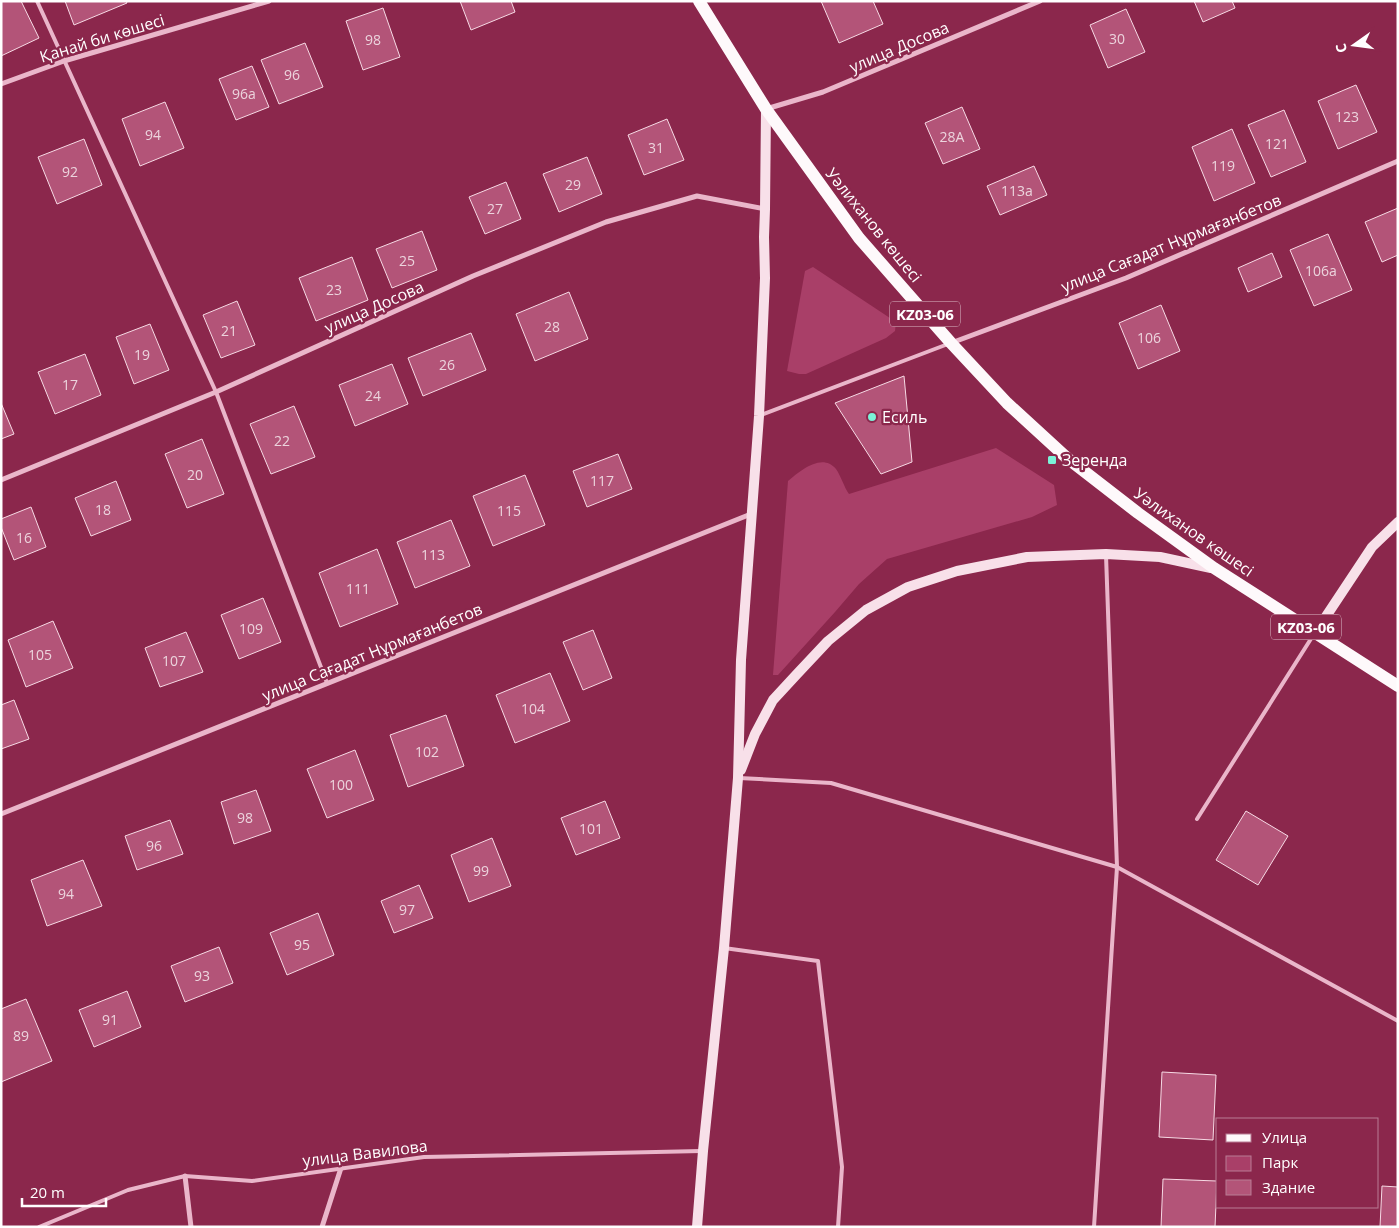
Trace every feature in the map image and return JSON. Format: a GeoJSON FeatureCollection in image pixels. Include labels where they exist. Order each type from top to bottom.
{"type":"FeatureCollection","features":[{"type":"Feature","properties":{"kind":"main road","name":"Уәлиханов көшесі"},"geometry":{"type":"LineString","coordinates":[[699,1],[766,109],[859,238],[951,343],[1007,403],[1067,458],[1138,513],[1214,568],[1398,686]]}},
{"type":"Feature","properties":{"kind":"street","name":"Қанай би көшесі"},"geometry":{"type":"LineString","coordinates":[[1,84],[64,61],[269,1]]}},
{"type":"Feature","properties":{"kind":"street","name":"улица Досова"},"geometry":{"type":"LineString","coordinates":[[766,109],[823,92],[1040,1]]}},
{"type":"Feature","properties":{"kind":"street"},"geometry":{"type":"LineString","coordinates":[[697,1227],[724,948],[738,778],[740,660],[759,416],[765,278],[766,109]]}},
{"type":"Feature","properties":{"kind":"street","name":"улица Сағадат Нұрмағанбетов"},"geometry":{"type":"LineString","coordinates":[[951,343],[1126,278],[1398,161]]}},
{"type":"Feature","properties":{"kind":"street","name":"улица Досова"},"geometry":{"type":"LineString","coordinates":[[1,480],[216,392],[473,276],[606,222],[697,196],[765,209]]}},
{"type":"Feature","properties":{"kind":"street","name":"улица Сағадат Нұрмағанбетов"},"geometry":{"type":"LineString","coordinates":[[1,814],[751,514]]}},
{"type":"Feature","properties":{"kind":"street"},"geometry":{"type":"LineString","coordinates":[[1315,632],[1372,547],[1398,522]]}},
{"type":"Feature","properties":{"kind":"street"},"geometry":{"type":"LineString","coordinates":[[738,778],[755,734],[773,700],[828,642],[866,610],[908,587],[957,571],[1027,558],[1106,554],[1160,557],[1214,568]]}},
{"type":"Feature","properties":{"kind":"street"},"geometry":{"type":"LineString","coordinates":[[322,1227],[341,1168]]}},
{"type":"Feature","properties":{"kind":"street"},"geometry":{"type":"LineString","coordinates":[[185,1176],[191,1227]]}},
{"type":"Feature","properties":{"kind":"lane"},"geometry":{"type":"LineString","coordinates":[[37,1],[216,392],[327,683]]}},
{"type":"Feature","properties":{"kind":"lane"},"geometry":{"type":"LineString","coordinates":[[759,416],[951,343]]}},
{"type":"Feature","properties":{"kind":"lane"},"geometry":{"type":"LineString","coordinates":[[1094,1227],[1117,867],[1106,554]]}},
{"type":"Feature","properties":{"kind":"lane"},"geometry":{"type":"LineString","coordinates":[[1197,819],[1315,632]]}},
{"type":"Feature","properties":{"kind":"lane"},"geometry":{"type":"LineString","coordinates":[[738,778],[831,783],[1117,867],[1398,1020]]}},
{"type":"Feature","properties":{"kind":"lane"},"geometry":{"type":"LineString","coordinates":[[724,948],[818,961],[842,1167],[838,1227]]}},
{"type":"Feature","properties":{"kind":"lane","name":"улица Вавилова"},"geometry":{"type":"LineString","coordinates":[[39,1227],[128,1190],[185,1176],[252,1181],[424,1157],[703,1151]]}},
{"type":"Feature","properties":{"kind":"green space"},"geometry":{"type":"Polygon","coordinates":[[[813,267],[896,322],[895,331],[886,338],[806,374],[799,374],[787,371],[805,271],[813,267]]]}},
{"type":"Feature","properties":{"kind":"green space"},"geometry":{"type":"Polygon","coordinates":[[[996,448],[1054,485],[1057,505],[1032,517],[887,559],[859,584],[778,675],[773,675],[788,481],[805,468],[824,462],[836,469],[849,494],[996,448]]]}},
{"type":"Feature","properties":{"kind":"building"},"geometry":{"type":"Polygon","coordinates":[[[1,1],[21,1],[39,38],[1,56],[1,1]]]}},
{"type":"Feature","properties":{"kind":"building"},"geometry":{"type":"Polygon","coordinates":[[[65,1],[126,1],[127,3],[74,25],[65,1]]]}},
{"type":"Feature","properties":{"kind":"building"},"geometry":{"type":"Polygon","coordinates":[[[460,1],[511,1],[515,12],[471,30],[460,1]]]}},
{"type":"Feature","properties":{"kind":"building"},"geometry":{"type":"Polygon","coordinates":[[[821,1],[873,1],[883,24],[839,43],[821,1]]]}},
{"type":"Feature","properties":{"kind":"building"},"geometry":{"type":"Polygon","coordinates":[[[1194,1],[1232,1],[1235,8],[1203,22],[1194,1]]]}},
{"type":"Feature","properties":{"kind":"building"},"geometry":{"type":"Polygon","coordinates":[[[383,8],[400,57],[363,70],[346,21],[383,8]]]}},
{"type":"Feature","properties":{"kind":"building"},"geometry":{"type":"Polygon","coordinates":[[[1126,9],[1145,52],[1108,68],[1090,25],[1126,9]]]}},
{"type":"Feature","properties":{"kind":"building"},"geometry":{"type":"Polygon","coordinates":[[[305,43],[323,87],[279,104],[261,60],[305,43]]]}},
{"type":"Feature","properties":{"kind":"building"},"geometry":{"type":"Polygon","coordinates":[[[252,66],[269,107],[236,120],[219,79],[252,66]]]}},
{"type":"Feature","properties":{"kind":"building"},"geometry":{"type":"Polygon","coordinates":[[[1356,85],[1377,132],[1338,149],[1318,101],[1356,85]]]}},
{"type":"Feature","properties":{"kind":"building"},"geometry":{"type":"Polygon","coordinates":[[[165,102],[184,148],[140,166],[122,119],[165,102]]]}},
{"type":"Feature","properties":{"kind":"building"},"geometry":{"type":"Polygon","coordinates":[[[962,107],[980,149],[943,164],[925,123],[962,107]]]}},
{"type":"Feature","properties":{"kind":"building"},"geometry":{"type":"Polygon","coordinates":[[[1284,110],[1306,162],[1271,177],[1248,125],[1284,110]]]}},
{"type":"Feature","properties":{"kind":"building"},"geometry":{"type":"Polygon","coordinates":[[[667,119],[684,160],[644,175],[628,135],[667,119]]]}},
{"type":"Feature","properties":{"kind":"building"},"geometry":{"type":"Polygon","coordinates":[[[1232,129],[1255,183],[1214,201],[1192,147],[1232,129]]]}},
{"type":"Feature","properties":{"kind":"building"},"geometry":{"type":"Polygon","coordinates":[[[84,139],[102,185],[57,204],[38,157],[84,139]]]}},
{"type":"Feature","properties":{"kind":"building"},"geometry":{"type":"Polygon","coordinates":[[[587,157],[602,194],[559,212],[543,174],[587,157]]]}},
{"type":"Feature","properties":{"kind":"building"},"geometry":{"type":"Polygon","coordinates":[[[1034,166],[1047,195],[1000,215],[987,186],[1034,166]]]}},
{"type":"Feature","properties":{"kind":"building"},"geometry":{"type":"Polygon","coordinates":[[[506,182],[521,219],[485,234],[469,197],[506,182]]]}},
{"type":"Feature","properties":{"kind":"building"},"geometry":{"type":"Polygon","coordinates":[[[1398,208],[1398,255],[1382,262],[1365,222],[1398,208]]]}},
{"type":"Feature","properties":{"kind":"building"},"geometry":{"type":"Polygon","coordinates":[[[422,231],[437,270],[392,288],[376,249],[422,231]]]}},
{"type":"Feature","properties":{"kind":"building"},"geometry":{"type":"Polygon","coordinates":[[[1328,234],[1352,290],[1314,306],[1290,250],[1328,234]]]}},
{"type":"Feature","properties":{"kind":"building"},"geometry":{"type":"Polygon","coordinates":[[[1272,253],[1282,277],[1248,292],[1238,268],[1272,253]]]}},
{"type":"Feature","properties":{"kind":"building"},"geometry":{"type":"Polygon","coordinates":[[[352,257],[368,300],[316,321],[299,278],[352,257]]]}},
{"type":"Feature","properties":{"kind":"building"},"geometry":{"type":"Polygon","coordinates":[[[569,292],[588,339],[535,361],[516,314],[569,292]]]}},
{"type":"Feature","properties":{"kind":"building"},"geometry":{"type":"Polygon","coordinates":[[[237,301],[255,345],[221,358],[203,315],[237,301]]]}},
{"type":"Feature","properties":{"kind":"building"},"geometry":{"type":"Polygon","coordinates":[[[1161,305],[1180,351],[1138,369],[1119,323],[1161,305]]]}},
{"type":"Feature","properties":{"kind":"building"},"geometry":{"type":"Polygon","coordinates":[[[150,324],[169,370],[134,384],[116,337],[150,324]]]}},
{"type":"Feature","properties":{"kind":"building"},"geometry":{"type":"Polygon","coordinates":[[[471,333],[486,370],[423,396],[408,358],[471,333]]]}},
{"type":"Feature","properties":{"kind":"building"},"geometry":{"type":"Polygon","coordinates":[[[85,354],[101,395],[55,414],[38,372],[85,354]]]}},
{"type":"Feature","properties":{"kind":"building"},"geometry":{"type":"Polygon","coordinates":[[[392,364],[408,404],[355,426],[339,385],[392,364]]]}},
{"type":"Feature","properties":{"kind":"building"},"geometry":{"type":"Polygon","coordinates":[[[904,376],[912,462],[881,474],[835,403],[904,376]]]}},
{"type":"Feature","properties":{"kind":"building"},"geometry":{"type":"Polygon","coordinates":[[[1,403],[14,434],[1,439],[1,403]]]}},
{"type":"Feature","properties":{"kind":"building"},"geometry":{"type":"Polygon","coordinates":[[[294,406],[315,457],[271,474],[250,424],[294,406]]]}},
{"type":"Feature","properties":{"kind":"building"},"geometry":{"type":"Polygon","coordinates":[[[202,439],[224,494],[187,508],[165,454],[202,439]]]}},
{"type":"Feature","properties":{"kind":"building"},"geometry":{"type":"Polygon","coordinates":[[[618,454],[632,489],[587,507],[573,471],[618,454]]]}},
{"type":"Feature","properties":{"kind":"building"},"geometry":{"type":"Polygon","coordinates":[[[525,475],[545,525],[493,546],[473,496],[525,475]]]}},
{"type":"Feature","properties":{"kind":"building"},"geometry":{"type":"Polygon","coordinates":[[[116,481],[131,520],[91,536],[75,498],[116,481]]]}},
{"type":"Feature","properties":{"kind":"building"},"geometry":{"type":"Polygon","coordinates":[[[31,507],[46,547],[14,560],[1,527],[1,519],[31,507]]]}},
{"type":"Feature","properties":{"kind":"building"},"geometry":{"type":"Polygon","coordinates":[[[451,520],[470,566],[415,588],[397,542],[451,520]]]}},
{"type":"Feature","properties":{"kind":"building"},"geometry":{"type":"Polygon","coordinates":[[[377,549],[398,604],[340,627],[319,573],[377,549]]]}},
{"type":"Feature","properties":{"kind":"building"},"geometry":{"type":"Polygon","coordinates":[[[263,598],[281,642],[239,659],[221,615],[263,598]]]}},
{"type":"Feature","properties":{"kind":"building"},"geometry":{"type":"Polygon","coordinates":[[[53,621],[73,668],[26,687],[8,640],[53,621]]]}},
{"type":"Feature","properties":{"kind":"building"},"geometry":{"type":"Polygon","coordinates":[[[593,630],[612,678],[583,690],[563,642],[593,630]]]}},
{"type":"Feature","properties":{"kind":"building"},"geometry":{"type":"Polygon","coordinates":[[[186,632],[203,672],[160,687],[145,648],[186,632]]]}},
{"type":"Feature","properties":{"kind":"building"},"geometry":{"type":"Polygon","coordinates":[[[550,673],[570,721],[515,743],[496,695],[550,673]]]}},
{"type":"Feature","properties":{"kind":"building"},"geometry":{"type":"Polygon","coordinates":[[[14,700],[29,739],[1,749],[1,705],[14,700]]]}},
{"type":"Feature","properties":{"kind":"building"},"geometry":{"type":"Polygon","coordinates":[[[446,715],[464,766],[408,787],[390,735],[446,715]]]}},
{"type":"Feature","properties":{"kind":"building"},"geometry":{"type":"Polygon","coordinates":[[[355,750],[374,800],[327,818],[307,769],[355,750]]]}},
{"type":"Feature","properties":{"kind":"building"},"geometry":{"type":"Polygon","coordinates":[[[256,790],[271,831],[234,844],[221,802],[256,790]]]}},
{"type":"Feature","properties":{"kind":"building"},"geometry":{"type":"Polygon","coordinates":[[[605,801],[620,838],[576,855],[561,818],[605,801]]]}},
{"type":"Feature","properties":{"kind":"building"},"geometry":{"type":"Polygon","coordinates":[[[1246,811],[1288,836],[1258,885],[1216,860],[1246,811]]]}},
{"type":"Feature","properties":{"kind":"building"},"geometry":{"type":"Polygon","coordinates":[[[170,820],[183,854],[137,870],[125,836],[170,820]]]}},
{"type":"Feature","properties":{"kind":"building"},"geometry":{"type":"Polygon","coordinates":[[[492,838],[511,886],[469,902],[451,855],[492,838]]]}},
{"type":"Feature","properties":{"kind":"building"},"geometry":{"type":"Polygon","coordinates":[[[83,860],[102,906],[47,926],[31,880],[83,860]]]}},
{"type":"Feature","properties":{"kind":"building"},"geometry":{"type":"Polygon","coordinates":[[[419,885],[433,918],[394,933],[381,901],[419,885]]]}},
{"type":"Feature","properties":{"kind":"building"},"geometry":{"type":"Polygon","coordinates":[[[318,913],[334,955],[287,975],[270,933],[318,913]]]}},
{"type":"Feature","properties":{"kind":"building"},"geometry":{"type":"Polygon","coordinates":[[[219,947],[233,983],[185,1002],[171,966],[219,947]]]}},
{"type":"Feature","properties":{"kind":"building"},"geometry":{"type":"Polygon","coordinates":[[[127,991],[141,1027],[94,1047],[79,1010],[127,991]]]}},
{"type":"Feature","properties":{"kind":"building"},"geometry":{"type":"Polygon","coordinates":[[[26,999],[52,1061],[1,1082],[1,1009],[26,999]]]}},
{"type":"Feature","properties":{"kind":"building"},"geometry":{"type":"Polygon","coordinates":[[[1162,1072],[1216,1075],[1213,1140],[1159,1137],[1162,1072]]]}},
{"type":"Feature","properties":{"kind":"building"},"geometry":{"type":"Polygon","coordinates":[[[1163,1179],[1216,1181],[1215,1227],[1161,1227],[1163,1179]]]}},
{"type":"Feature","properties":{"kind":"building"},"geometry":{"type":"Polygon","coordinates":[[[1382,1186],[1398,1187],[1398,1227],[1380,1227],[1382,1186]]]}},
{"type":"Feature","properties":{"kind":"place","name":"Есиль"},"geometry":{"type":"Point","coordinates":[872,417]}},
{"type":"Feature","properties":{"kind":"place","name":"Зеренда"},"geometry":{"type":"Point","coordinates":[1052,460]}}]}
